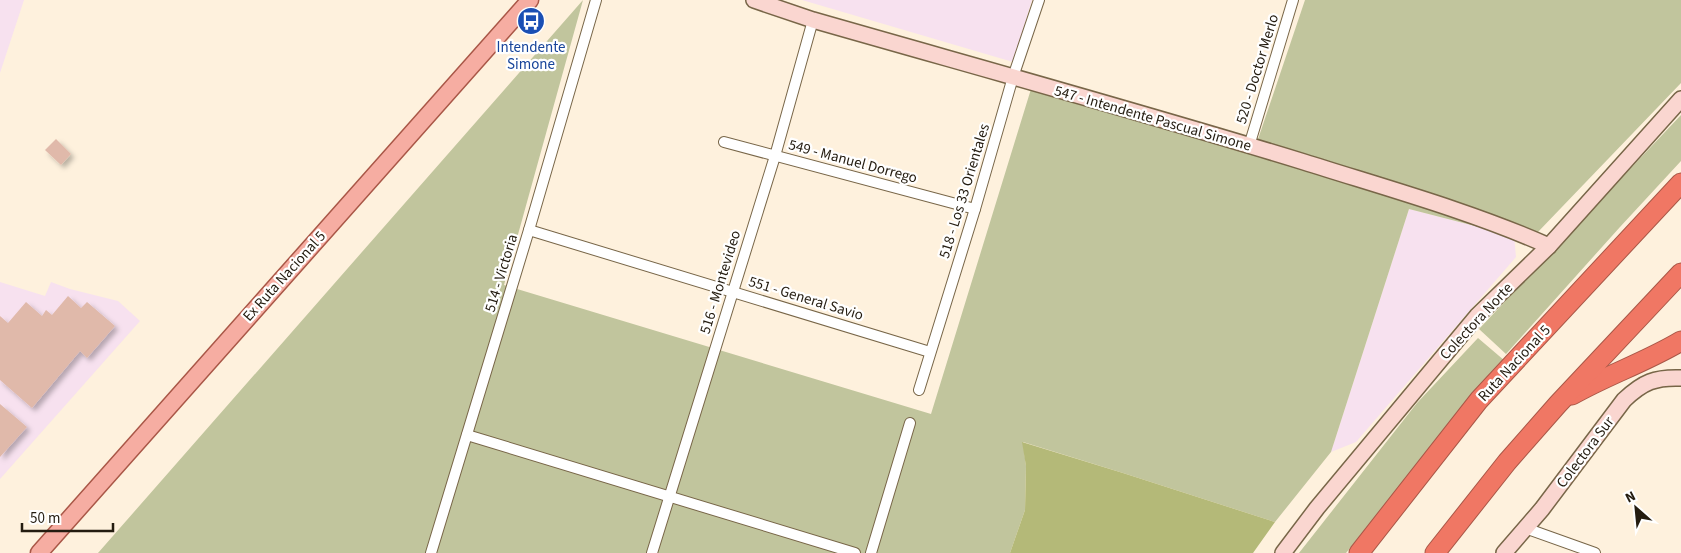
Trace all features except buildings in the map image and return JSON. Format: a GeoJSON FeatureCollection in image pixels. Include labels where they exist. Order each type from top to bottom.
{"type":"FeatureCollection","features":[{"type":"Feature","properties":{"kind":"highway","name":"Ruta Nacional 5"},"geometry":{"type":"LineString","coordinates":[[1358,553],[1479,400],[1681,183]]}},
{"type":"Feature","properties":{"kind":"highway"},"geometry":{"type":"LineString","coordinates":[[1435,553],[1506,462],[1681,272]]}},
{"type":"Feature","properties":{"kind":"highway"},"geometry":{"type":"LineString","coordinates":[[1558,404],[1586,387],[1661,354],[1681,341]]}},
{"type":"Feature","properties":{"kind":"main road","name":"Ex Ruta Nacional 5"},"geometry":{"type":"LineString","coordinates":[[39,553],[530,0]]}},
{"type":"Feature","properties":{"kind":"street","name":"514 - Victoria"},"geometry":{"type":"LineString","coordinates":[[431,553],[529,230],[596,0]]}},
{"type":"Feature","properties":{"kind":"street","name":"547 - Intendente Pascual Simone"},"geometry":{"type":"LineString","coordinates":[[754,0],[813,20],[1250,146],[1430,202],[1523,234],[1549,246]]}},
{"type":"Feature","properties":{"kind":"street","name":"518 - Los 33 Orientales"},"geometry":{"type":"LineString","coordinates":[[919,390],[975,209],[1013,77],[1040,0]]}},
{"type":"Feature","properties":{"kind":"street","name":"520 - Doctor Merlo"},"geometry":{"type":"LineString","coordinates":[[1250,146],[1293,0]]}},
{"type":"Feature","properties":{"kind":"street","name":"516 - Montevideo"},"geometry":{"type":"LineString","coordinates":[[652,553],[775,156],[813,20]]}},
{"type":"Feature","properties":{"kind":"street","name":"Colectora Norte"},"geometry":{"type":"LineString","coordinates":[[1283,553],[1317,508],[1471,324],[1549,246],[1681,99]]}},
{"type":"Feature","properties":{"kind":"street","name":"549 - Manuel Dorrego"},"geometry":{"type":"LineString","coordinates":[[724,142],[975,209]]}},
{"type":"Feature","properties":{"kind":"street","name":"551 - General Savio"},"geometry":{"type":"LineString","coordinates":[[529,230],[930,352]]}},
{"type":"Feature","properties":{"kind":"street","name":"Colectora Sur"},"geometry":{"type":"LineString","coordinates":[[1504,553],[1542,510],[1624,400],[1636,388],[1664,377],[1681,378]]}},
{"type":"Feature","properties":{"kind":"street"},"geometry":{"type":"LineString","coordinates":[[871,553],[910,423]]}},
{"type":"Feature","properties":{"kind":"street"},"geometry":{"type":"LineString","coordinates":[[467,435],[855,553]]}},
{"type":"Feature","properties":{"kind":"street"},"geometry":{"type":"LineString","coordinates":[[1525,528],[1595,553]]}},
{"type":"Feature","properties":{"kind":"shaded area"},"geometry":{"type":"Polygon","coordinates":[[[0,0],[24,0],[0,73],[0,0]]]}},
{"type":"Feature","properties":{"kind":"shaded area"},"geometry":{"type":"Polygon","coordinates":[[[802,0],[1032,0],[1013,62],[802,0]]]}},
{"type":"Feature","properties":{"kind":"shaded area"},"geometry":{"type":"Polygon","coordinates":[[[1409,209],[1514,236],[1516,257],[1356,442],[1331,452],[1409,209]]]}},
{"type":"Feature","properties":{"kind":"shaded area"},"geometry":{"type":"Polygon","coordinates":[[[0,282],[45,296],[51,282],[70,289],[118,301],[140,321],[0,479],[0,282]]]}},
{"type":"Feature","properties":{"kind":"green space"},"geometry":{"type":"Polygon","coordinates":[[[583,0],[504,285],[931,414],[1031,89],[1253,154],[1305,0],[1681,0],[1681,83],[1537,233],[1514,236],[1409,209],[1331,452],[1275,522],[1023,442],[1026,466],[1025,510],[1010,553],[98,553],[583,0]]]}},
{"type":"Feature","properties":{"kind":"green space"},"geometry":{"type":"Polygon","coordinates":[[[1681,115],[1681,161],[1506,354],[1479,329],[1681,115]]]}},
{"type":"Feature","properties":{"kind":"green space"},"geometry":{"type":"Polygon","coordinates":[[[1478,338],[1505,361],[1442,433],[1346,553],[1299,553],[1417,403],[1478,338]]]}},
{"type":"Feature","properties":{"kind":"green space"},"geometry":{"type":"Polygon","coordinates":[[[1022,442],[1275,522],[1253,553],[1010,553],[1025,510],[1026,466],[1022,442]]]}},
{"type":"Feature","properties":{"kind":"place","name":"Intendente Simone"},"geometry":{"type":"Point","coordinates":[531,21]}}]}
